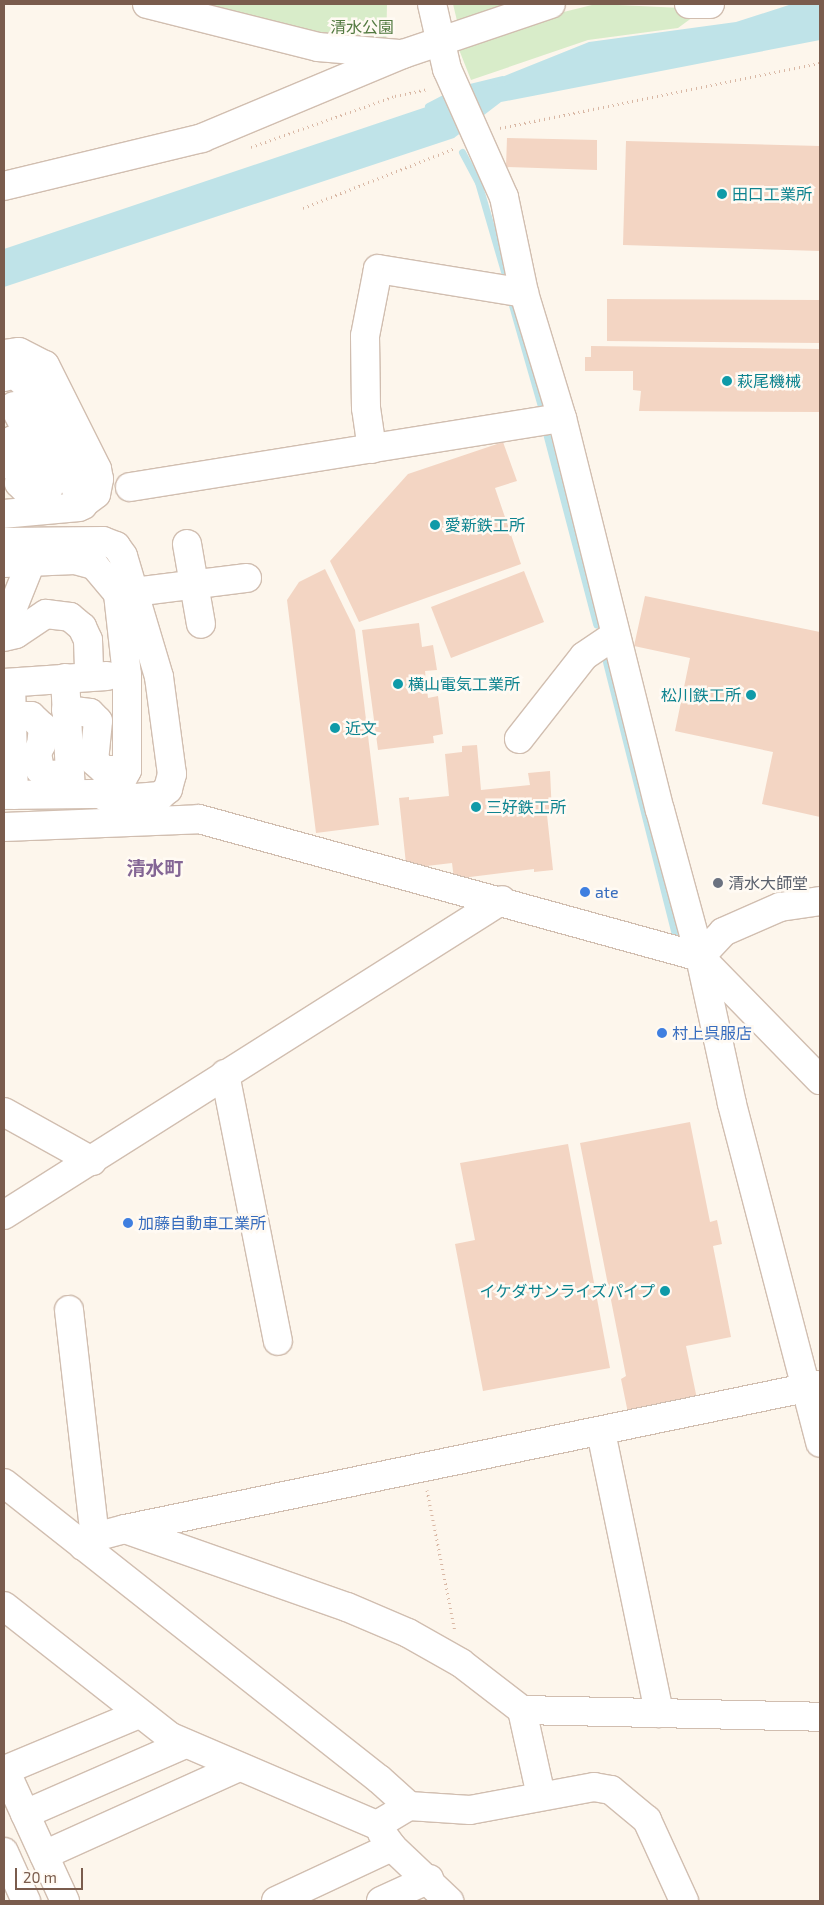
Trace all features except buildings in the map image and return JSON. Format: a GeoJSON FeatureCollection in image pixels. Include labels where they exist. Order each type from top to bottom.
{"type":"FeatureCollection","features":[{"type":"Feature","properties":{"kind":"street"},"geometry":{"type":"LineString","coordinates":[[147,4],[318,47],[403,54]]}},
{"type":"Feature","properties":{"kind":"street"},"geometry":{"type":"LineString","coordinates":[[432,4],[440,44],[450,75],[504,196],[524,293],[562,418],[615,635],[700,957],[732,1104],[813,1387],[820,1443]]}},
{"type":"Feature","properties":{"kind":"street"},"geometry":{"type":"LineString","coordinates":[[4,186],[202,138],[403,54],[440,44],[551,4]]}},
{"type":"Feature","properties":{"kind":"street"},"geometry":{"type":"LineString","coordinates":[[689,4],[710,4]]}},
{"type":"Feature","properties":{"kind":"street"},"geometry":{"type":"LineString","coordinates":[[372,450],[366,408],[365,336],[378,269],[524,293]]}},
{"type":"Feature","properties":{"kind":"street"},"geometry":{"type":"LineString","coordinates":[[4,354],[27,354],[39,360],[25,396]]}},
{"type":"Feature","properties":{"kind":"street"},"geometry":{"type":"LineString","coordinates":[[4,378],[15,374],[25,396],[29,436],[13,440],[9,450],[15,473],[42,468],[48,473],[49,487],[83,505]]}},
{"type":"Feature","properties":{"kind":"street"},"geometry":{"type":"LineString","coordinates":[[5,512],[83,505],[96,494],[97,468],[25,396]]}},
{"type":"Feature","properties":{"kind":"street"},"geometry":{"type":"LineString","coordinates":[[130,487],[372,450],[562,418]]}},
{"type":"Feature","properties":{"kind":"street"},"geometry":{"type":"LineString","coordinates":[[4,542],[110,542],[123,556],[128,675],[127,770],[119,786],[100,794]]}},
{"type":"Feature","properties":{"kind":"street"},"geometry":{"type":"LineString","coordinates":[[187,544],[201,624]]}},
{"type":"Feature","properties":{"kind":"street"},"geometry":{"type":"LineString","coordinates":[[4,608],[9,617],[31,562]]}},
{"type":"Feature","properties":{"kind":"street"},"geometry":{"type":"LineString","coordinates":[[4,563],[91,563],[126,593],[159,677],[172,774],[168,789],[160,796],[111,800],[40,770],[37,753],[41,745],[42,727],[31,716],[8,729]]}},
{"type":"Feature","properties":{"kind":"street"},"geometry":{"type":"LineString","coordinates":[[126,593],[247,578]]}},
{"type":"Feature","properties":{"kind":"street"},"geometry":{"type":"LineString","coordinates":[[4,636],[16,634],[46,614],[70,617],[82,626],[88,640],[66,710],[70,784]]}},
{"type":"Feature","properties":{"kind":"street"},"geometry":{"type":"LineString","coordinates":[[519,739],[584,656],[615,635]]}},
{"type":"Feature","properties":{"kind":"street"},"geometry":{"type":"LineString","coordinates":[[70,784],[9,784],[7,682],[128,675]]}},
{"type":"Feature","properties":{"kind":"street"},"geometry":{"type":"LineString","coordinates":[[66,710],[84,711],[98,721],[94,761],[104,770],[127,770]]}},
{"type":"Feature","properties":{"kind":"street"},"geometry":{"type":"LineString","coordinates":[[4,827],[199,819],[502,900],[700,957],[820,1080]]}},
{"type":"Feature","properties":{"kind":"street"},"geometry":{"type":"LineString","coordinates":[[4,1215],[502,900]]}},
{"type":"Feature","properties":{"kind":"street"},"geometry":{"type":"LineString","coordinates":[[700,957],[722,932],[780,908],[820,901]]}},
{"type":"Feature","properties":{"kind":"street"},"geometry":{"type":"LineString","coordinates":[[226,1074],[278,1341]]}},
{"type":"Feature","properties":{"kind":"street"},"geometry":{"type":"LineString","coordinates":[[4,1112],[92,1161]]}},
{"type":"Feature","properties":{"kind":"street"},"geometry":{"type":"LineString","coordinates":[[69,1310],[89,1541]]}},
{"type":"Feature","properties":{"kind":"street"},"geometry":{"type":"LineString","coordinates":[[89,1541],[125,1530],[813,1387]]}},
{"type":"Feature","properties":{"kind":"street"},"geometry":{"type":"LineString","coordinates":[[601,1432],[659,1713]]}},
{"type":"Feature","properties":{"kind":"street"},"geometry":{"type":"LineString","coordinates":[[4,1483],[89,1541],[379,1779],[409,1806]]}},
{"type":"Feature","properties":{"kind":"street"},"geometry":{"type":"LineString","coordinates":[[125,1530],[348,1607],[408,1632],[461,1663],[522,1710],[820,1717]]}},
{"type":"Feature","properties":{"kind":"street"},"geometry":{"type":"LineString","coordinates":[[4,1606],[169,1736],[377,1825],[392,1847],[429,1879],[449,1901]]}},
{"type":"Feature","properties":{"kind":"street"},"geometry":{"type":"LineString","coordinates":[[522,1710],[541,1796]]}},
{"type":"Feature","properties":{"kind":"street"},"geometry":{"type":"LineString","coordinates":[[65,1901],[5,1770],[139,1714]]}},
{"type":"Feature","properties":{"kind":"street"},"geometry":{"type":"LineString","coordinates":[[25,1814],[185,1744]]}},
{"type":"Feature","properties":{"kind":"street"},"geometry":{"type":"LineString","coordinates":[[44,1855],[239,1767]]}},
{"type":"Feature","properties":{"kind":"street"},"geometry":{"type":"LineString","coordinates":[[377,1825],[409,1806],[470,1810],[594,1787],[619,1794],[647,1820],[684,1901]]}},
{"type":"Feature","properties":{"kind":"street"},"geometry":{"type":"LineString","coordinates":[[276,1901],[392,1847]]}},
{"type":"Feature","properties":{"kind":"street"},"geometry":{"type":"LineString","coordinates":[[4,1852],[26,1901]]}},
{"type":"Feature","properties":{"kind":"street"},"geometry":{"type":"LineString","coordinates":[[381,1901],[429,1879]]}},
{"type":"Feature","properties":{"kind":"path"},"geometry":{"type":"LineString","coordinates":[[303,208],[502,127],[820,64]]}},
{"type":"Feature","properties":{"kind":"path"},"geometry":{"type":"LineString","coordinates":[[423,1467],[461,1663]]}},
{"type":"Feature","properties":{"kind":"green space","name":"清水公園"},"geometry":{"type":"Polygon","coordinates":[[[147,4],[387,4],[386,53],[147,4]]]}},
{"type":"Feature","properties":{"kind":"green space"},"geometry":{"type":"Polygon","coordinates":[[[453,4],[527,4],[458,25],[453,4]]]}},
{"type":"Feature","properties":{"kind":"green space"},"geometry":{"type":"Polygon","coordinates":[[[596,4],[704,9],[678,28],[588,40],[471,80],[458,47],[519,23],[596,4]]]}},
{"type":"Feature","properties":{"kind":"water"},"geometry":{"type":"Polygon","coordinates":[[[792,4],[820,4],[820,40],[501,102],[454,138],[4,287],[4,249],[435,104],[589,42],[736,22],[792,4]]]}},
{"type":"Feature","properties":{"kind":"waterway"},"geometry":{"type":"LineString","coordinates":[[462,89],[502,79]]}},
{"type":"Feature","properties":{"kind":"waterway"},"geometry":{"type":"LineString","coordinates":[[428,106],[452,94]]}},
{"type":"Feature","properties":{"kind":"waterway"},"geometry":{"type":"LineString","coordinates":[[462,152],[478,182],[507,282]]}},
{"type":"Feature","properties":{"kind":"waterway"},"geometry":{"type":"LineString","coordinates":[[512,305],[543,413]]}},
{"type":"Feature","properties":{"kind":"waterway"},"geometry":{"type":"LineString","coordinates":[[545,429],[596,624]]}},
{"type":"Feature","properties":{"kind":"waterway"},"geometry":{"type":"LineString","coordinates":[[606,662],[675,934]]}},
{"type":"Feature","properties":{"kind":"place","name":"田口工業所"},"geometry":{"type":"Point","coordinates":[722,194]}},
{"type":"Feature","properties":{"kind":"place","name":"萩尾機械"},"geometry":{"type":"Point","coordinates":[727,381]}},
{"type":"Feature","properties":{"kind":"place","name":"愛新鉄工所"},"geometry":{"type":"Point","coordinates":[435,525]}},
{"type":"Feature","properties":{"kind":"place","name":"横山電気工業所"},"geometry":{"type":"Point","coordinates":[398,684]}},
{"type":"Feature","properties":{"kind":"place","name":"松川鉄工所"},"geometry":{"type":"Point","coordinates":[751,695]}},
{"type":"Feature","properties":{"kind":"place","name":"近文"},"geometry":{"type":"Point","coordinates":[335,728]}},
{"type":"Feature","properties":{"kind":"place","name":"三好鉄工所"},"geometry":{"type":"Point","coordinates":[476,807]}},
{"type":"Feature","properties":{"kind":"place","name":"清水大師堂"},"geometry":{"type":"Point","coordinates":[718,883]}},
{"type":"Feature","properties":{"kind":"place","name":"ate"},"geometry":{"type":"Point","coordinates":[585,892]}},
{"type":"Feature","properties":{"kind":"place","name":"村上呉服店"},"geometry":{"type":"Point","coordinates":[662,1033]}},
{"type":"Feature","properties":{"kind":"place","name":"加藤自動車工業所"},"geometry":{"type":"Point","coordinates":[128,1223]}},
{"type":"Feature","properties":{"kind":"place","name":"イケダサンライズパイプ"},"geometry":{"type":"Point","coordinates":[665,1291]}},
{"type":"Feature","properties":{"kind":"district","name":"清水町"},"geometry":{"type":"Point","coordinates":[155,868]}}]}
